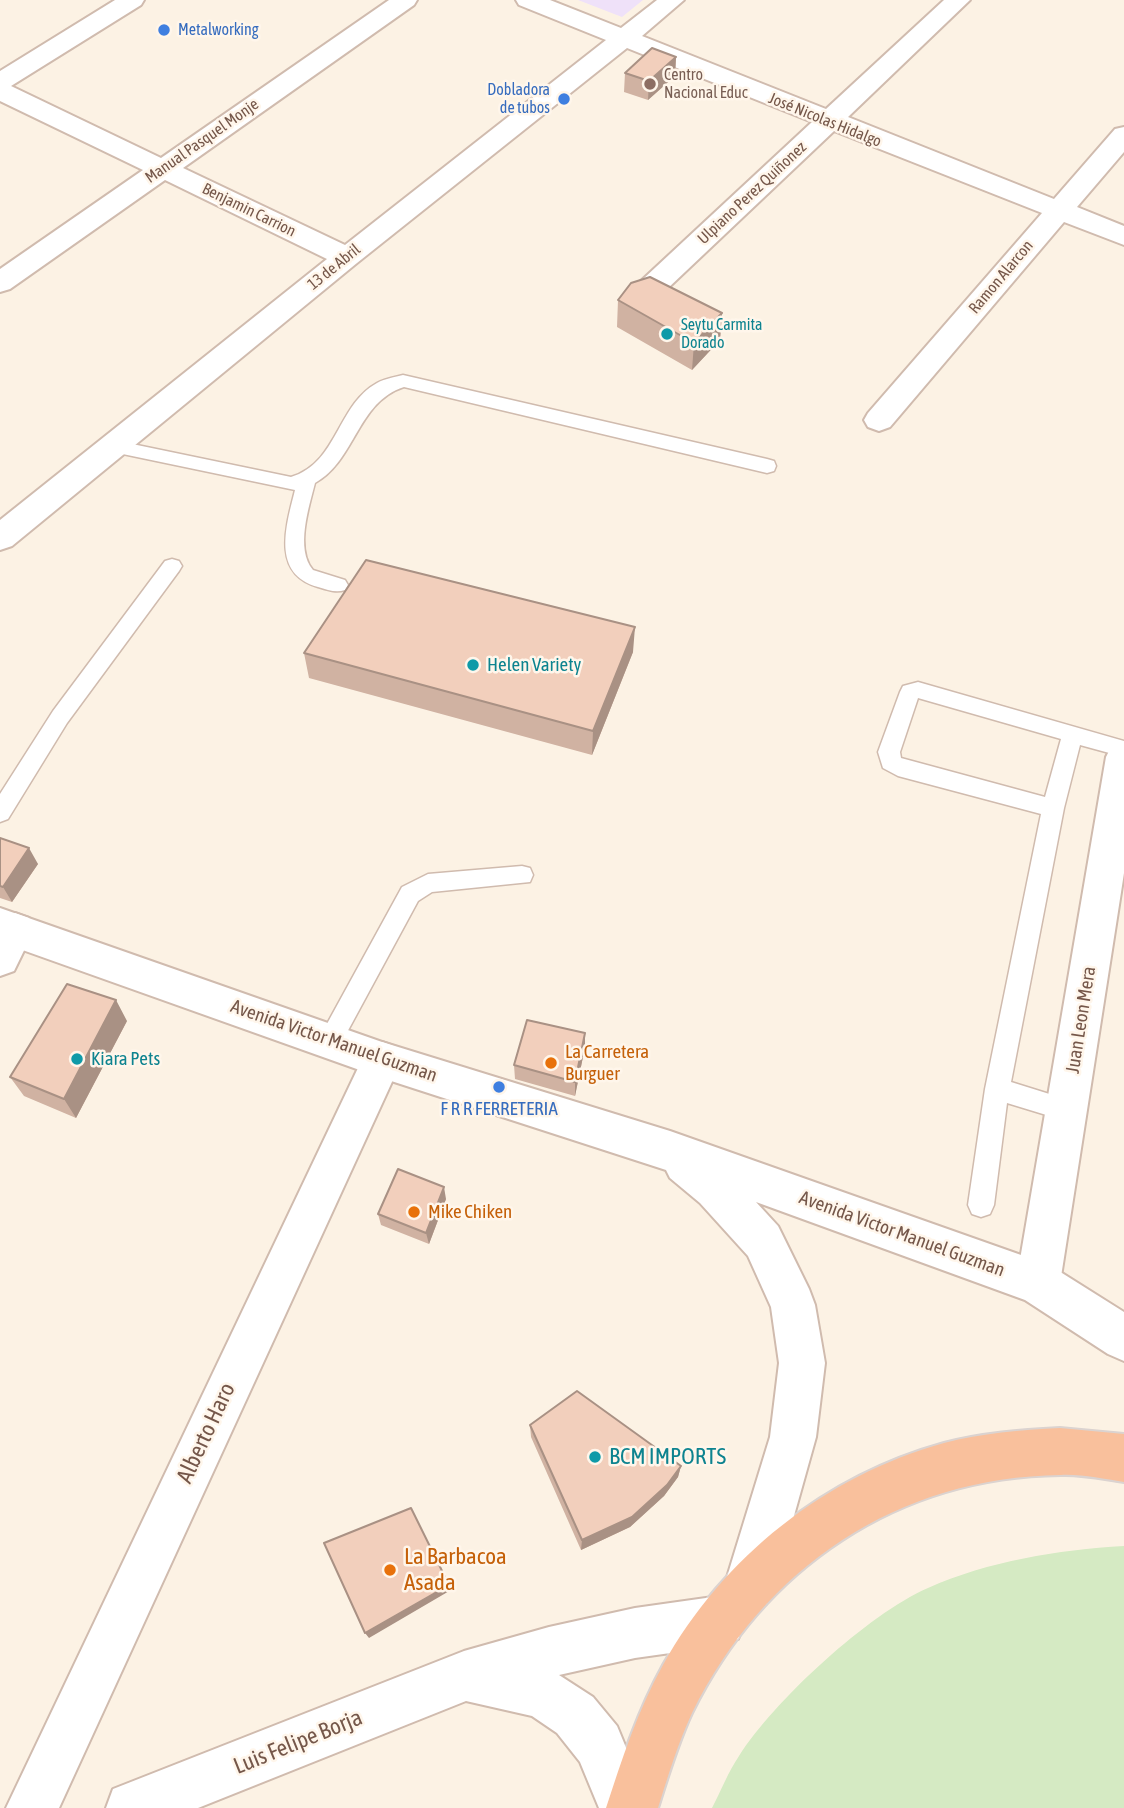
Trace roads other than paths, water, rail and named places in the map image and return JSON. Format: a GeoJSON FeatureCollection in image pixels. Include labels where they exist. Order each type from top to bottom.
{"type":"FeatureCollection","features":[{"type":"Feature","properties":{"kind":"highway"},"geometry":{"type":"LineString","coordinates":[[632,1808],[652,1745],[683,1679],[735,1604],[815,1527],[892,1484],[974,1458],[1062,1451],[1124,1458]]}},
{"type":"Feature","properties":{"kind":"street"},"geometry":{"type":"LineString","coordinates":[[0,82],[132,0]]}},
{"type":"Feature","properties":{"kind":"street","name":"Manual Pasquel Monje"},"geometry":{"type":"LineString","coordinates":[[0,283],[405,0]]}},
{"type":"Feature","properties":{"kind":"street","name":"José Nicolas Hidalgo"},"geometry":{"type":"LineString","coordinates":[[528,0],[1124,236]]}},
{"type":"Feature","properties":{"kind":"street","name":"13 de Abril"},"geometry":{"type":"LineString","coordinates":[[0,538],[346,257],[672,0]]}},
{"type":"Feature","properties":{"kind":"street","name":"Ulpiano Perez Quiñonez"},"geometry":{"type":"LineString","coordinates":[[638,300],[958,0]]}},
{"type":"Feature","properties":{"kind":"street","name":"Benjamin Carrion"},"geometry":{"type":"LineString","coordinates":[[0,91],[346,257]]}},
{"type":"Feature","properties":{"kind":"street","name":"Ramon Alarcon"},"geometry":{"type":"LineString","coordinates":[[879,420],[1124,135]]}},
{"type":"Feature","properties":{"kind":"street","name":"Juan Leon Mera"},"geometry":{"type":"LineString","coordinates":[[1038,1283],[1124,757]]}},
{"type":"Feature","properties":{"kind":"street","name":"Avenida Victor Manuel Guzman"},"geometry":{"type":"LineString","coordinates":[[5,938],[670,1151],[1038,1283],[1124,1338]]}},
{"type":"Feature","properties":{"kind":"street","name":"Alberto Haro"},"geometry":{"type":"LineString","coordinates":[[32,1808],[382,1060]]}},
{"type":"Feature","properties":{"kind":"street","name":"Avenida Victor Manuel Guzman"},"geometry":{"type":"LineString","coordinates":[[670,1151],[715,1188],[763,1241],[793,1305],[802,1363],[793,1437],[735,1604]]}},
{"type":"Feature","properties":{"kind":"street","name":"Luis Felipe Borja"},"geometry":{"type":"LineString","coordinates":[[131,1808],[464,1676],[550,1652],[623,1636],[735,1604]]}},
{"type":"Feature","properties":{"kind":"street"},"geometry":{"type":"LineString","coordinates":[[464,1676],[542,1693],[575,1716],[599,1745],[625,1808]]}},
{"type":"Feature","properties":{"kind":"lane"},"geometry":{"type":"LineString","coordinates":[[113,446],[291,484],[306,482],[325,468],[371,394],[390,383],[403,381],[767,466]]}},
{"type":"Feature","properties":{"kind":"lane"},"geometry":{"type":"LineString","coordinates":[[306,482],[298,514],[295,556],[306,575],[338,585]]}},
{"type":"Feature","properties":{"kind":"lane"},"geometry":{"type":"LineString","coordinates":[[0,813],[60,717],[172,566]]}},
{"type":"Feature","properties":{"kind":"lane"},"geometry":{"type":"LineString","coordinates":[[1053,808],[898,767],[891,762],[889,752],[909,692],[918,690],[1124,748]]}},
{"type":"Feature","properties":{"kind":"lane"},"geometry":{"type":"LineString","coordinates":[[981,1205],[997,1089],[1053,808],[1073,733]]}},
{"type":"Feature","properties":{"kind":"lane"},"geometry":{"type":"LineString","coordinates":[[330,1041],[410,894],[416,888],[428,883],[522,875]]}},
{"type":"Feature","properties":{"kind":"lane"},"geometry":{"type":"LineString","coordinates":[[997,1089],[1066,1110]]}},
{"type":"Feature","properties":{"kind":"place","name":"Metalworking"},"geometry":{"type":"Point","coordinates":[164,30]}},
{"type":"Feature","properties":{"kind":"place","name":"Centro Nacional Educ"},"geometry":{"type":"Point","coordinates":[650,84]}},
{"type":"Feature","properties":{"kind":"place","name":"Dobladora de tubos"},"geometry":{"type":"Point","coordinates":[564,99]}},
{"type":"Feature","properties":{"kind":"place","name":"Seytu Carmita Dorado"},"geometry":{"type":"Point","coordinates":[667,334]}},
{"type":"Feature","properties":{"kind":"place","name":"Helen Variety"},"geometry":{"type":"Point","coordinates":[473,665]}},
{"type":"Feature","properties":{"kind":"place","name":"Kiara Pets"},"geometry":{"type":"Point","coordinates":[77,1059]}},
{"type":"Feature","properties":{"kind":"place","name":"La Carretera Burguer"},"geometry":{"type":"Point","coordinates":[551,1063]}},
{"type":"Feature","properties":{"kind":"place","name":"F R R FERRETERIA"},"geometry":{"type":"Point","coordinates":[499,1087]}},
{"type":"Feature","properties":{"kind":"place","name":"Mike Chiken"},"geometry":{"type":"Point","coordinates":[414,1212]}},
{"type":"Feature","properties":{"kind":"place","name":"BCM IMPORTS"},"geometry":{"type":"Point","coordinates":[595,1457]}},
{"type":"Feature","properties":{"kind":"place","name":"La Barbacoa Asada"},"geometry":{"type":"Point","coordinates":[390,1570]}}]}
